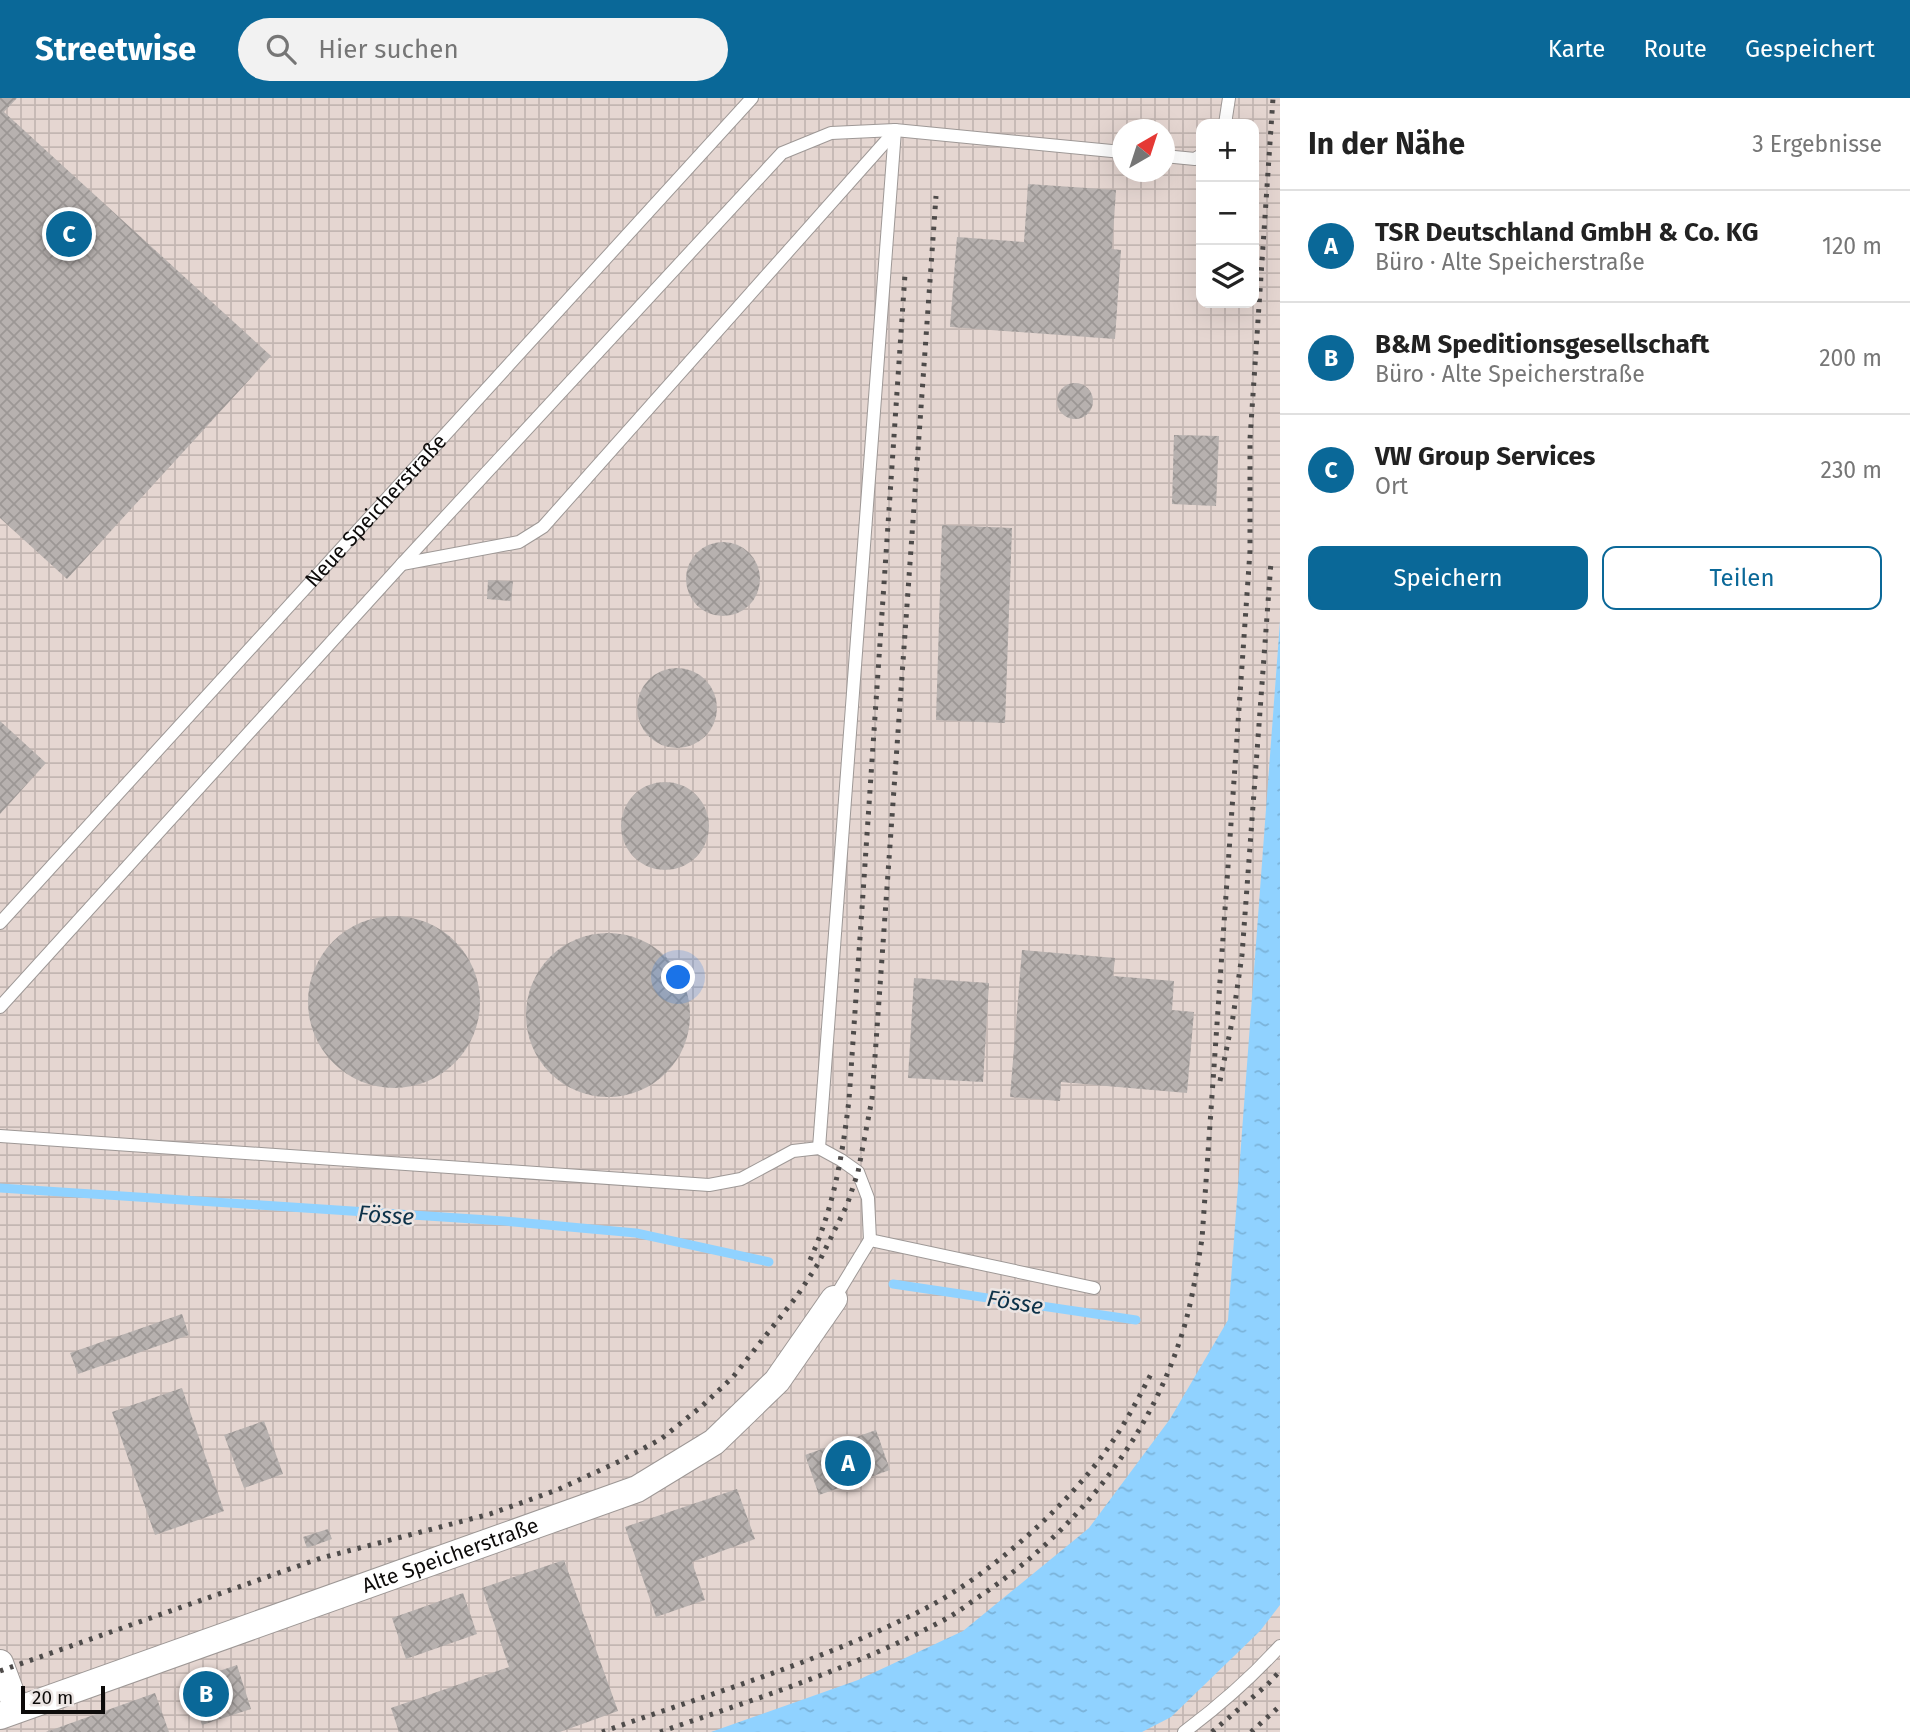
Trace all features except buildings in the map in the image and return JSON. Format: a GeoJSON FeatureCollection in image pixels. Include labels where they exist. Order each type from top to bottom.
{"type":"FeatureCollection","features":[{"type":"Feature","properties":{"kind":"street","name":"Alte Speicherstraße"},"geometry":{"type":"LineString","coordinates":[[8,1712],[638,1489],[714,1442],[777,1381],[834,1299]]}},
{"type":"Feature","properties":{"kind":"street"},"geometry":{"type":"LineString","coordinates":[[0,1663],[8,1712]]}},
{"type":"Feature","properties":{"kind":"lane","name":"Neue Speicherstraße"},"geometry":{"type":"LineString","coordinates":[[0,923],[752,98]]}},
{"type":"Feature","properties":{"kind":"lane"},"geometry":{"type":"LineString","coordinates":[[1225,119],[1229,98]]}},
{"type":"Feature","properties":{"kind":"lane"},"geometry":{"type":"LineString","coordinates":[[402,564],[519,542],[543,527],[895,130]]}},
{"type":"Feature","properties":{"kind":"lane"},"geometry":{"type":"LineString","coordinates":[[819,1148],[895,130]]}},
{"type":"Feature","properties":{"kind":"lane"},"geometry":{"type":"LineString","coordinates":[[0,1007],[402,564],[782,153],[831,133],[895,130],[1112,151]]}},
{"type":"Feature","properties":{"kind":"lane"},"geometry":{"type":"LineString","coordinates":[[1175,157],[1196,158]]}},
{"type":"Feature","properties":{"kind":"lane"},"geometry":{"type":"LineString","coordinates":[[0,1136],[709,1185],[741,1179],[793,1151],[819,1148],[858,1172],[868,1198],[870,1240],[834,1299]]}},
{"type":"Feature","properties":{"kind":"lane"},"geometry":{"type":"LineString","coordinates":[[870,1240],[1094,1288]]}},
{"type":"Feature","properties":{"kind":"lane"},"geometry":{"type":"LineString","coordinates":[[1184,1732],[1257,1671],[1280,1646]]}},
{"type":"Feature","properties":{"kind":"shaded area"},"geometry":{"type":"Polygon","coordinates":[[[0,98],[1280,98],[1280,621],[1258,938],[1280,1322],[1280,1732],[0,1732],[0,98]]]}},
{"type":"Feature","properties":{"kind":"water"},"geometry":{"type":"Polygon","coordinates":[[[1280,621],[1280,1605],[1260,1631],[1171,1717],[1142,1732],[711,1732],[858,1680],[963,1631],[1089,1528],[1170,1419],[1228,1320],[1280,621]]]}},
{"type":"Feature","properties":{"kind":"waterway","name":"Fösse"},"geometry":{"type":"LineString","coordinates":[[0,1188],[504,1221],[636,1233],[769,1262]]}},
{"type":"Feature","properties":{"kind":"waterway","name":"Fösse"},"geometry":{"type":"LineString","coordinates":[[893,1284],[1136,1320]]}},
{"type":"Feature","properties":{"kind":"railway"},"geometry":{"type":"LineString","coordinates":[[660,1732],[802,1682],[906,1639],[950,1616],[1013,1572],[1074,1517],[1125,1453],[1146,1418],[1179,1343],[1190,1304],[1202,1239],[1250,551],[1250,439],[1273,98]]}},
{"type":"Feature","properties":{"kind":"railway"},"geometry":{"type":"LineString","coordinates":[[0,1671],[321,1558],[490,1514],[557,1490],[620,1461],[661,1439],[733,1377],[797,1296],[818,1264],[847,1205],[858,1172],[872,1099],[936,196]]}},
{"type":"Feature","properties":{"kind":"railway"},"geometry":{"type":"LineString","coordinates":[[810,1260],[836,1182],[849,1100],[905,274]]}},
{"type":"Feature","properties":{"kind":"railway"},"geometry":{"type":"LineString","coordinates":[[1220,1081],[1242,955],[1271,562]]}},
{"type":"Feature","properties":{"kind":"railway"},"geometry":{"type":"LineString","coordinates":[[602,1732],[851,1643],[954,1592],[1027,1536],[1072,1492],[1114,1439],[1151,1374]]}},
{"type":"Feature","properties":{"kind":"railway"},"geometry":{"type":"LineString","coordinates":[[1212,1732],[1280,1671]]}},
{"type":"Feature","properties":{"kind":"railway"},"geometry":{"type":"LineString","coordinates":[[1251,1732],[1280,1706]]}},
{"type":"Feature","properties":{"kind":"place","name":"VW Group Services"},"geometry":{"type":"Point","coordinates":[69,234]}},
{"type":"Feature","properties":{"kind":"place","name":"TSR Deutschland GmbH & Co. KG"},"geometry":{"type":"Point","coordinates":[848,1463]}},
{"type":"Feature","properties":{"kind":"place","name":"B&M Speditionsgesellschaft"},"geometry":{"type":"Point","coordinates":[206,1694]}}]}
